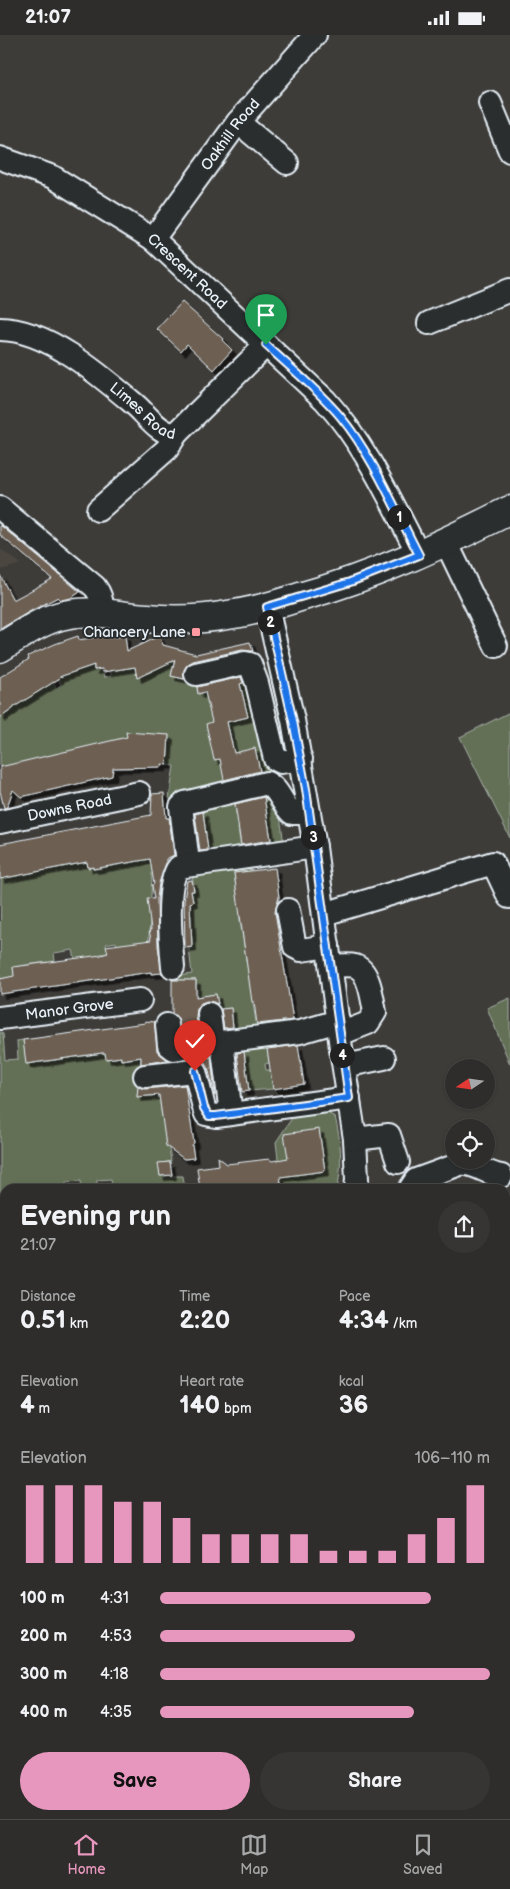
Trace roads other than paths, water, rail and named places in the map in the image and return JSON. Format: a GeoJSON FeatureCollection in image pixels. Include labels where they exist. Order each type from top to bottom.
{"type":"FeatureCollection","features":[{"type":"Feature","properties":{"kind":"main road"},"geometry":{"type":"LineString","coordinates":[[0,648],[25,632],[54,618],[70,614],[101,612],[148,619],[193,618],[226,616],[267,607],[350,582],[419,555],[510,510]]}},
{"type":"Feature","properties":{"kind":"street","name":"Oakhill Road"},"geometry":{"type":"LineString","coordinates":[[153,239],[238,121],[315,35]]}},
{"type":"Feature","properties":{"kind":"street"},"geometry":{"type":"LineString","coordinates":[[490,103],[510,151]]}},
{"type":"Feature","properties":{"kind":"street"},"geometry":{"type":"LineString","coordinates":[[238,121],[286,163]]}},
{"type":"Feature","properties":{"kind":"street","name":"Crescent Road"},"geometry":{"type":"LineString","coordinates":[[0,158],[53,177],[153,239],[325,400],[353,433],[419,555]]}},
{"type":"Feature","properties":{"kind":"street"},"geometry":{"type":"LineString","coordinates":[[429,323],[510,290]]}},
{"type":"Feature","properties":{"kind":"street","name":"Limes Road"},"geometry":{"type":"LineString","coordinates":[[0,329],[29,333],[57,347],[112,385],[135,403],[162,430],[169,434],[176,434],[266,345]]}},
{"type":"Feature","properties":{"kind":"street"},"geometry":{"type":"LineString","coordinates":[[98,510],[167,449],[176,434]]}},
{"type":"Feature","properties":{"kind":"street"},"geometry":{"type":"LineString","coordinates":[[0,508],[95,587],[101,597],[101,612]]}},
{"type":"Feature","properties":{"kind":"street"},"geometry":{"type":"LineString","coordinates":[[446,542],[498,651]]}},
{"type":"Feature","properties":{"kind":"street"},"geometry":{"type":"LineString","coordinates":[[267,607],[300,759],[315,847],[344,1065],[356,1139],[356,1184]]}},
{"type":"Feature","properties":{"kind":"street"},"geometry":{"type":"LineString","coordinates":[[196,674],[245,663],[250,664],[257,683],[275,759],[281,762],[300,759]]}},
{"type":"Feature","properties":{"kind":"street"},"geometry":{"type":"LineString","coordinates":[[187,854],[181,807],[185,803],[267,783],[274,787],[292,813],[309,813]]}},
{"type":"Feature","properties":{"kind":"street","name":"Downs Road"},"geometry":{"type":"LineString","coordinates":[[0,822],[140,793]]}},
{"type":"Feature","properties":{"kind":"street"},"geometry":{"type":"LineString","coordinates":[[173,967],[170,903],[175,873],[179,867],[315,847]]}},
{"type":"Feature","properties":{"kind":"street"},"geometry":{"type":"LineString","coordinates":[[324,914],[494,863],[509,897]]}},
{"type":"Feature","properties":{"kind":"street"},"geometry":{"type":"LineString","coordinates":[[166,1025],[169,1045],[174,1049],[218,1047],[300,1032],[368,1023],[375,1012],[365,975],[352,965],[329,956],[295,947],[288,910]]}},
{"type":"Feature","properties":{"kind":"street","name":"Manor Grove"},"geometry":{"type":"LineString","coordinates":[[0,1018],[140,1000]]}},
{"type":"Feature","properties":{"kind":"street"},"geometry":{"type":"LineString","coordinates":[[210,1014],[231,1114]]}},
{"type":"Feature","properties":{"kind":"street"},"geometry":{"type":"LineString","coordinates":[[344,1065],[384,1058]]}},
{"type":"Feature","properties":{"kind":"street"},"geometry":{"type":"LineString","coordinates":[[145,1076],[193,1070],[197,1073],[206,1114],[216,1116],[349,1098]]}},
{"type":"Feature","properties":{"kind":"street"},"geometry":{"type":"LineString","coordinates":[[356,1139],[390,1135],[398,1162]]}},
{"type":"Feature","properties":{"kind":"street"},"geometry":{"type":"LineString","coordinates":[[413,1184],[416,1180],[460,1164],[472,1165],[492,1175],[501,1176]]}},
{"type":"Feature","properties":{"kind":"place","name":"Chancery Lane"},"geometry":{"type":"Point","coordinates":[196,632]}}]}
